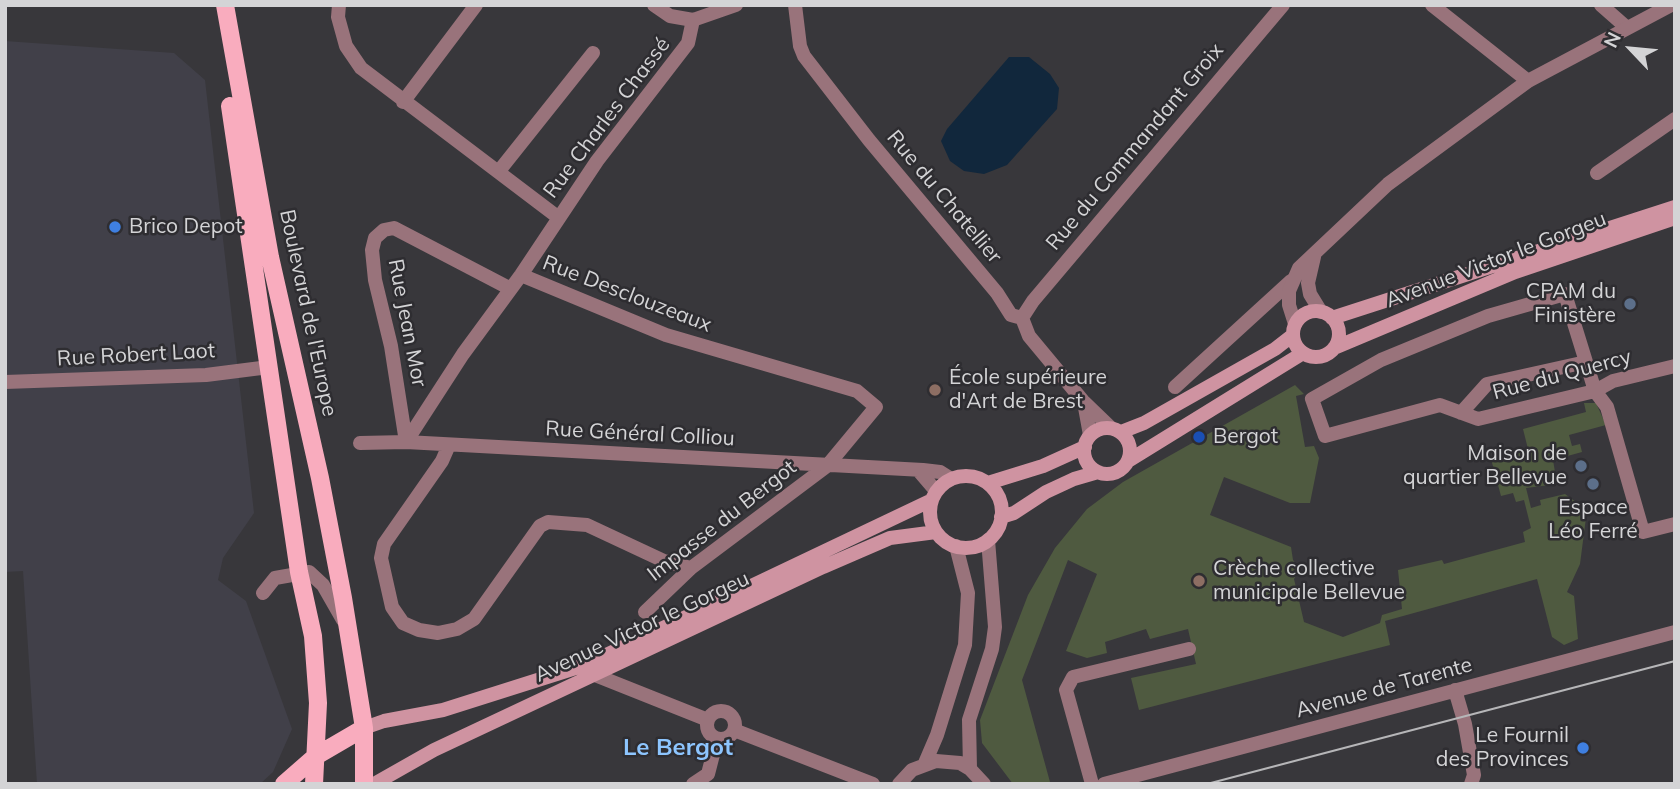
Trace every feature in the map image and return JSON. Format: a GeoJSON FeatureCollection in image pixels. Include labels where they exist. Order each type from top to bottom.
{"type":"FeatureCollection","features":[{"type":"Feature","properties":{"kind":"main road","name":"Boulevard de l'Europe"},"geometry":{"type":"LineString","coordinates":[[215,5],[299,572],[316,663],[314,784]]}},
{"type":"Feature","properties":{"kind":"main road","name":"Boulevard de l'Europe"},"geometry":{"type":"LineString","coordinates":[[225,5],[270,257],[320,478],[348,629],[364,728],[364,784]]}},
{"type":"Feature","properties":{"kind":"main road","name":"Avenue Victor le Gorgeu"},"geometry":{"type":"LineString","coordinates":[[1326,315],[1675,207]]}},
{"type":"Feature","properties":{"kind":"main road","name":"Avenue Victor le Gorgeu"},"geometry":{"type":"LineString","coordinates":[[1335,348],[1515,272],[1675,218]]}},
{"type":"Feature","properties":{"kind":"main road"},"geometry":{"type":"LineString","coordinates":[[934,496],[930,517],[936,532],[956,546],[973,547],[988,540],[1002,517],[1014,513],[1046,492],[1098,472],[1112,473],[1303,353],[1323,356],[1335,348],[1339,332],[1326,315],[1306,313],[1294,329],[1243,367],[1116,430],[1088,441],[1043,466],[988,483]]}},
{"type":"Feature","properties":{"kind":"main road"},"geometry":{"type":"LineString","coordinates":[[1294,329],[1296,345],[1303,353]]}},
{"type":"Feature","properties":{"kind":"main road"},"geometry":{"type":"LineString","coordinates":[[1116,430],[1129,442],[1128,461]]}},
{"type":"Feature","properties":{"kind":"main road"},"geometry":{"type":"LineString","coordinates":[[1088,441],[1089,464],[1098,472]]}},
{"type":"Feature","properties":{"kind":"main road"},"geometry":{"type":"LineString","coordinates":[[951,479],[970,476],[988,483],[999,498],[1002,517]]}},
{"type":"Feature","properties":{"kind":"main road","name":"Avenue Victor le Gorgeu"},"geometry":{"type":"LineString","coordinates":[[364,728],[384,721],[443,710],[585,665],[934,496],[951,479]]}},
{"type":"Feature","properties":{"kind":"main road","name":"Avenue Victor le Gorgeu"},"geometry":{"type":"LineString","coordinates":[[374,784],[435,750],[890,538],[936,532]]}},
{"type":"Feature","properties":{"kind":"main road"},"geometry":{"type":"LineString","coordinates":[[284,784],[316,756],[364,728]]}},
{"type":"Feature","properties":{"kind":"street"},"geometry":{"type":"LineString","coordinates":[[339,5],[338,18],[346,46],[361,68],[559,218]]}},
{"type":"Feature","properties":{"kind":"street"},"geometry":{"type":"LineString","coordinates":[[403,102],[476,5]]}},
{"type":"Feature","properties":{"kind":"street"},"geometry":{"type":"LineString","coordinates":[[653,5],[670,16],[692,20],[736,5]]}},
{"type":"Feature","properties":{"kind":"street","name":"Rue du Chatellier"},"geometry":{"type":"LineString","coordinates":[[795,5],[800,46],[804,56],[869,140],[997,293],[1011,315],[1022,318],[1029,336],[1083,401],[1116,430]]}},
{"type":"Feature","properties":{"kind":"street","name":"Rue du Commandant Groix"},"geometry":{"type":"LineString","coordinates":[[1022,318],[1033,301],[1283,5]]}},
{"type":"Feature","properties":{"kind":"street"},"geometry":{"type":"LineString","coordinates":[[1432,5],[1528,81]]}},
{"type":"Feature","properties":{"kind":"street"},"geometry":{"type":"LineString","coordinates":[[1601,5],[1626,27]]}},
{"type":"Feature","properties":{"kind":"street"},"geometry":{"type":"LineString","coordinates":[[1175,387],[1291,282],[1299,268],[1314,257],[1340,227],[1388,184],[1528,81],[1671,5]]}},
{"type":"Feature","properties":{"kind":"street","name":"Rue Charles Chassé"},"geometry":{"type":"LineString","coordinates":[[521,275],[597,161],[688,43],[692,20]]}},
{"type":"Feature","properties":{"kind":"street"},"geometry":{"type":"LineString","coordinates":[[499,171],[593,53]]}},
{"type":"Feature","properties":{"kind":"street"},"geometry":{"type":"LineString","coordinates":[[1597,173],[1675,119]]}},
{"type":"Feature","properties":{"kind":"street","name":"Rue Jean Mor"},"geometry":{"type":"LineString","coordinates":[[405,442],[391,346],[375,280],[372,250],[375,238],[384,230],[394,228],[509,288]]}},
{"type":"Feature","properties":{"kind":"street"},"geometry":{"type":"LineString","coordinates":[[1314,257],[1308,283],[1310,294],[1326,315]]}},
{"type":"Feature","properties":{"kind":"street","name":"Rue Desclouzeaux"},"geometry":{"type":"LineString","coordinates":[[405,442],[509,288],[521,275],[666,335],[857,391],[876,407],[827,466]]}},
{"type":"Feature","properties":{"kind":"street"},"geometry":{"type":"LineString","coordinates":[[1291,282],[1289,305],[1294,329]]}},
{"type":"Feature","properties":{"kind":"street","name":"Rue du Quercy"},"geometry":{"type":"LineString","coordinates":[[1461,413],[1487,384],[1586,362],[1565,294],[1488,316],[1381,360],[1312,399],[1325,436],[1440,405],[1461,413],[1478,419],[1595,391],[1613,382],[1675,366]]}},
{"type":"Feature","properties":{"kind":"street"},"geometry":{"type":"LineString","coordinates":[[1586,362],[1595,391],[1607,407],[1643,532],[1675,524]]}},
{"type":"Feature","properties":{"kind":"street","name":"Rue Robert Laot"},"geometry":{"type":"LineString","coordinates":[[5,382],[206,375],[269,367]]}},
{"type":"Feature","properties":{"kind":"street","name":"Rue du Chatellier"},"geometry":{"type":"LineString","coordinates":[[1083,401],[1088,441]]}},
{"type":"Feature","properties":{"kind":"street","name":"Rue Général Colliou"},"geometry":{"type":"LineString","coordinates":[[360,443],[405,442],[918,470],[940,472],[951,479]]}},
{"type":"Feature","properties":{"kind":"street"},"geometry":{"type":"LineString","coordinates":[[449,445],[442,461],[384,544],[381,558],[392,607],[403,623],[419,630],[438,632],[457,629],[474,618],[540,526],[548,522],[587,525],[664,561],[691,568]]}},
{"type":"Feature","properties":{"kind":"street","name":"Impasse du Bergot"},"geometry":{"type":"LineString","coordinates":[[645,611],[691,568],[827,466]]}},
{"type":"Feature","properties":{"kind":"street"},"geometry":{"type":"LineString","coordinates":[[918,470],[934,496]]}},
{"type":"Feature","properties":{"kind":"street"},"geometry":{"type":"LineString","coordinates":[[970,769],[969,720],[992,649],[995,627],[988,540]]}},
{"type":"Feature","properties":{"kind":"street"},"geometry":{"type":"LineString","coordinates":[[925,763],[937,735],[965,645],[968,593],[956,546]]}},
{"type":"Feature","properties":{"kind":"street","name":"Boulevard de l'Europe"},"geometry":{"type":"LineString","coordinates":[[299,572],[316,576],[348,629]]}},
{"type":"Feature","properties":{"kind":"street"},"geometry":{"type":"LineString","coordinates":[[262,593],[275,578],[299,572]]}},
{"type":"Feature","properties":{"kind":"street","name":"Avenue de Tarente"},"geometry":{"type":"LineString","coordinates":[[1104,784],[1134,780],[1455,690],[1675,632]]}},
{"type":"Feature","properties":{"kind":"street"},"geometry":{"type":"LineString","coordinates":[[1092,784],[1066,690],[1073,677],[1189,649]]}},
{"type":"Feature","properties":{"kind":"street"},"geometry":{"type":"LineString","coordinates":[[596,675],[708,720]]}},
{"type":"Feature","properties":{"kind":"street"},"geometry":{"type":"LineString","coordinates":[[1455,690],[1464,717],[1474,775],[1471,784]]}},
{"type":"Feature","properties":{"kind":"street"},"geometry":{"type":"LineString","coordinates":[[724,711],[734,718],[734,730],[729,737],[717,739],[708,731],[708,720],[713,713],[724,711]]}},
{"type":"Feature","properties":{"kind":"street"},"geometry":{"type":"LineString","coordinates":[[734,730],[873,784]]}},
{"type":"Feature","properties":{"kind":"street"},"geometry":{"type":"LineString","coordinates":[[694,784],[708,774],[717,739]]}},
{"type":"Feature","properties":{"kind":"street"},"geometry":{"type":"LineString","coordinates":[[899,784],[912,770],[925,763],[948,761],[970,769],[984,784]]}},
{"type":"Feature","properties":{"kind":"shaded area"},"geometry":{"type":"Polygon","coordinates":[[[5,41],[174,53],[205,80],[254,513],[223,558],[218,580],[246,601],[292,729],[273,772],[260,784],[37,784],[23,571],[5,572],[5,41]]]}},
{"type":"Feature","properties":{"kind":"green space"},"geometry":{"type":"Polygon","coordinates":[[[1295,385],[1304,394],[1296,396],[1305,447],[1314,446],[1319,458],[1310,503],[1290,503],[1224,477],[1210,515],[1291,547],[1293,560],[1300,569],[1294,579],[1304,622],[1343,637],[1380,623],[1382,615],[1402,609],[1398,570],[1442,560],[1444,564],[1525,542],[1523,532],[1531,528],[1524,500],[1516,502],[1513,493],[1501,496],[1491,459],[1528,449],[1523,429],[1586,412],[1584,403],[1596,403],[1606,425],[1569,435],[1572,446],[1580,444],[1582,452],[1553,460],[1555,472],[1547,474],[1550,485],[1526,488],[1531,508],[1541,505],[1540,500],[1565,494],[1587,510],[1580,564],[1567,592],[1574,596],[1578,639],[1564,645],[1552,637],[1537,579],[1385,621],[1390,645],[1139,710],[1131,678],[1196,664],[1188,629],[1150,639],[1146,629],[1105,642],[1107,653],[1087,658],[1066,651],[1097,574],[1068,560],[1022,680],[1050,782],[1013,784],[982,743],[980,720],[1028,595],[1055,548],[1087,509],[1123,482],[1295,385]]]}},
{"type":"Feature","properties":{"kind":"water"},"geometry":{"type":"Polygon","coordinates":[[[1009,57],[1029,57],[1050,74],[1059,88],[1057,109],[1007,165],[984,174],[964,171],[950,161],[941,141],[947,129],[1009,57]]]}},
{"type":"Feature","properties":{"kind":"tram line"},"geometry":{"type":"LineString","coordinates":[[1207,784],[1675,661]]}},
{"type":"Feature","properties":{"kind":"place","name":"Brico Depot"},"geometry":{"type":"Point","coordinates":[115,227]}},
{"type":"Feature","properties":{"kind":"place","name":"CPAM du Finistère"},"geometry":{"type":"Point","coordinates":[1630,304]}},
{"type":"Feature","properties":{"kind":"place","name":"École supérieure d'Art de Brest"},"geometry":{"type":"Point","coordinates":[935,390]}},
{"type":"Feature","properties":{"kind":"place","name":"Bergot"},"geometry":{"type":"Point","coordinates":[1199,437]}},
{"type":"Feature","properties":{"kind":"place","name":"Maison de quartier Bellevue"},"geometry":{"type":"Point","coordinates":[1581,466]}},
{"type":"Feature","properties":{"kind":"place","name":"Espace Léo Ferré"},"geometry":{"type":"Point","coordinates":[1593,484]}},
{"type":"Feature","properties":{"kind":"place","name":"Crèche collective municipale Bellevue"},"geometry":{"type":"Point","coordinates":[1199,581]}},
{"type":"Feature","properties":{"kind":"place","name":"Le Fournil des Provinces"},"geometry":{"type":"Point","coordinates":[1583,748]}},
{"type":"Feature","properties":{"kind":"district","name":"Le Bergot"},"geometry":{"type":"Point","coordinates":[678,748]}}]}
